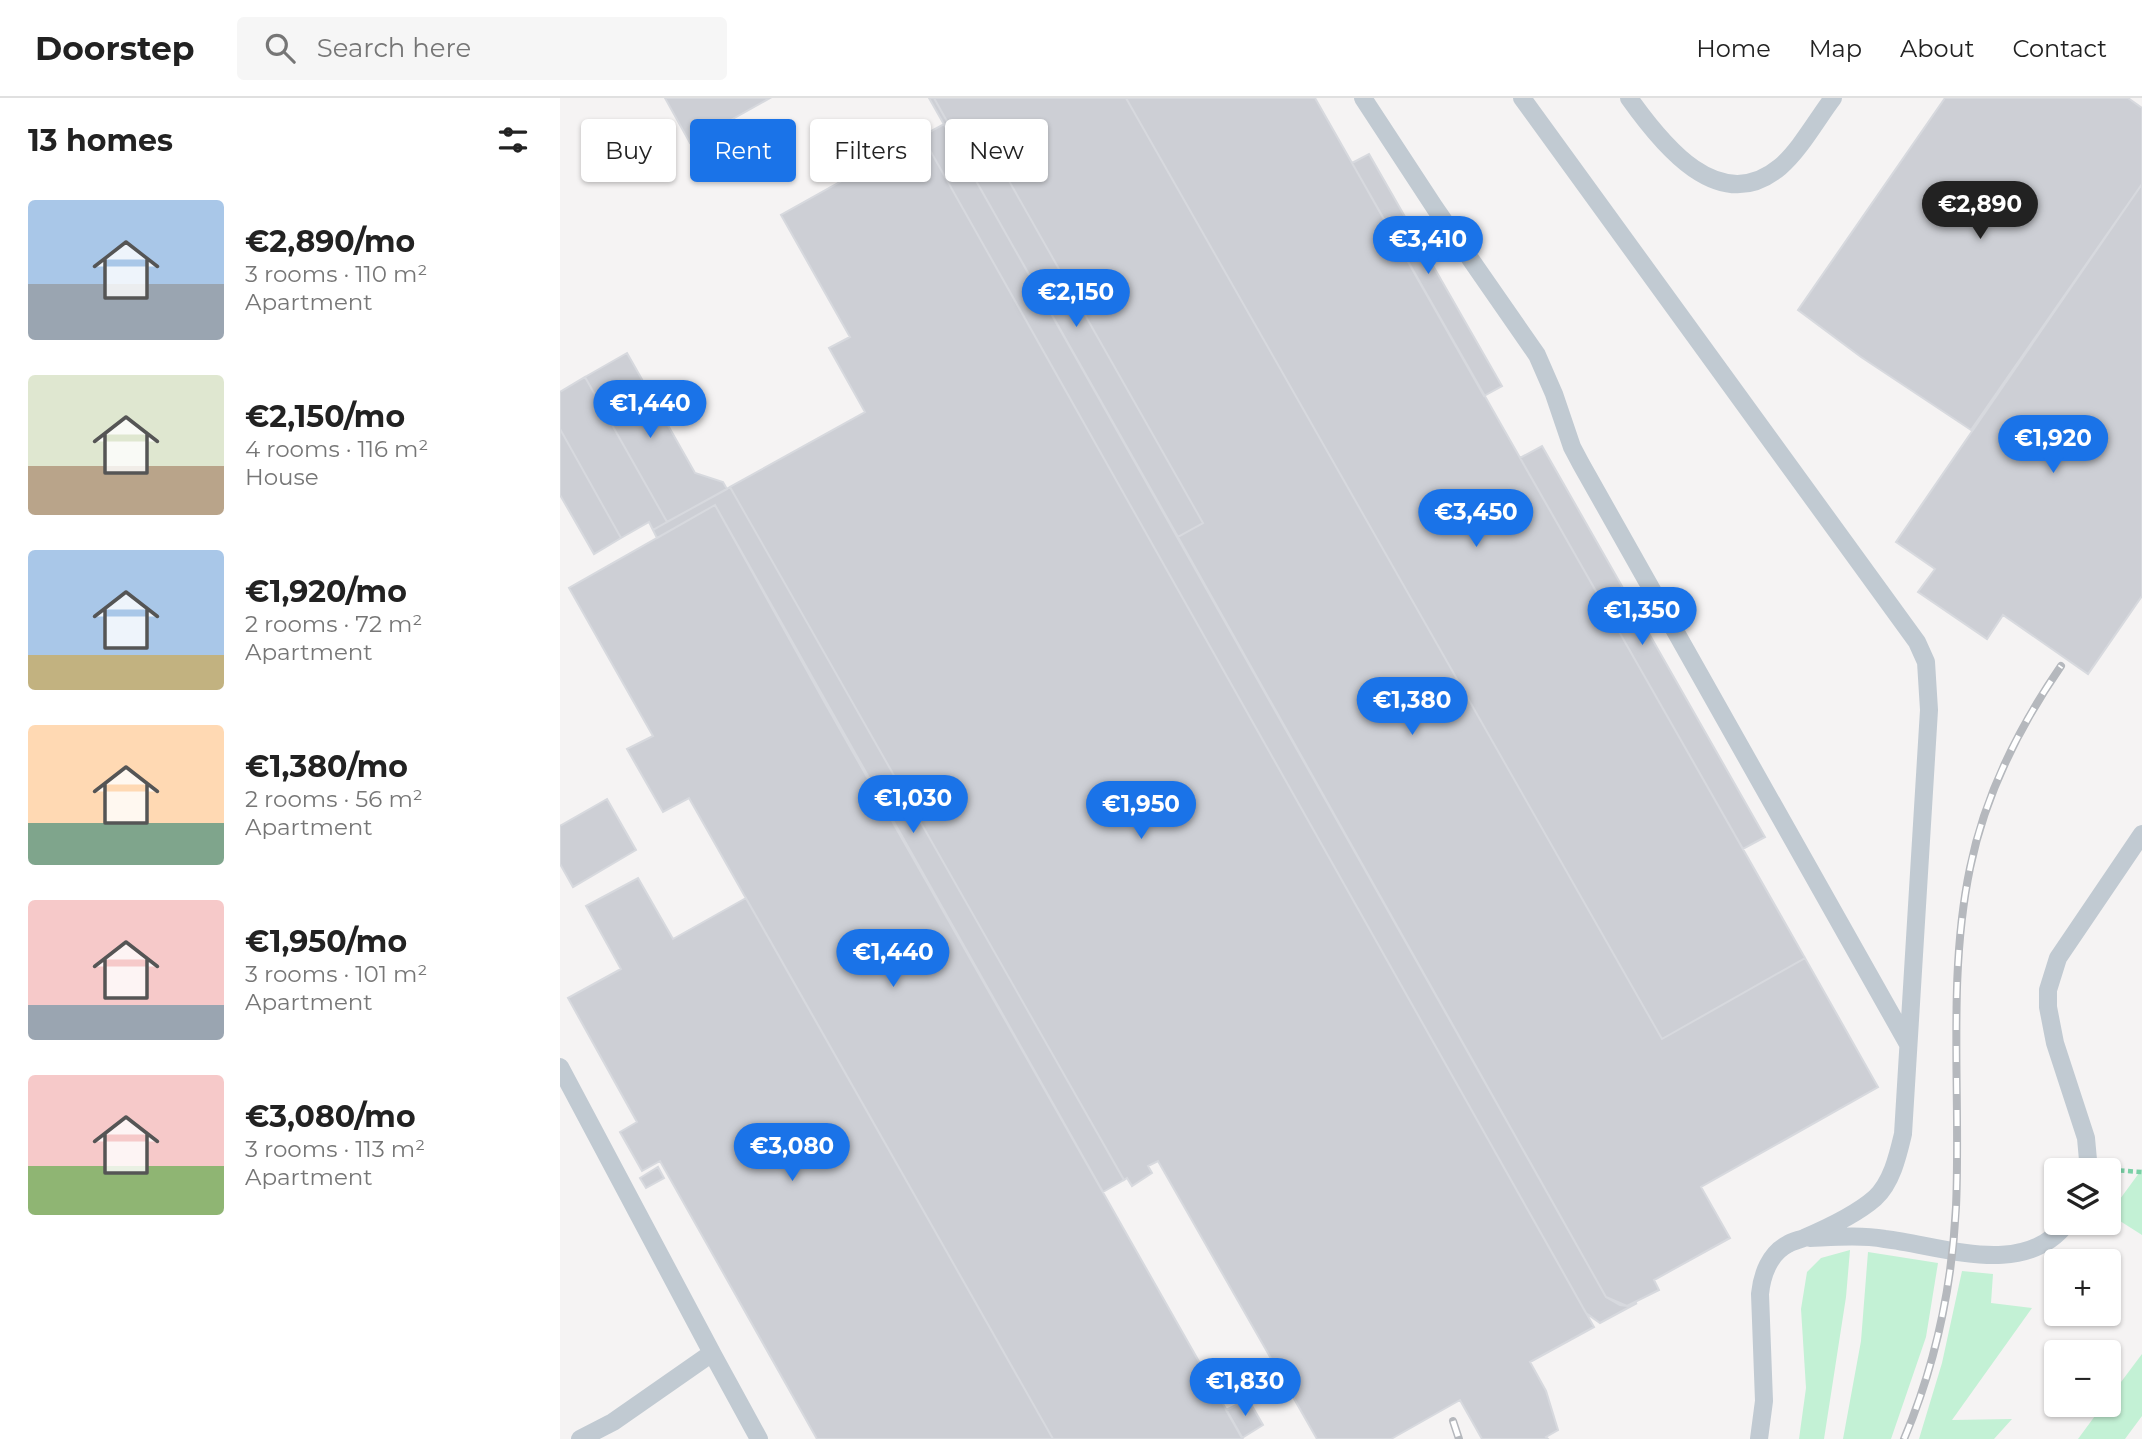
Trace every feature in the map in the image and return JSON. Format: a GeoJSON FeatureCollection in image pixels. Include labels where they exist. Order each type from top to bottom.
{"type":"FeatureCollection","features":[{"type":"Feature","properties":{"kind":"lane"},"geometry":{"type":"LineString","coordinates":[[1363,98],[1537,355],[1572,447],[1908,1044]]}},
{"type":"Feature","properties":{"kind":"lane"},"geometry":{"type":"LineString","coordinates":[[1522,98],[1917,642],[1926,662],[1929,710],[1903,1134],[1891,1173],[1875,1198],[1802,1239],[1787,1244],[1775,1255],[1761,1280],[1763,1401],[1759,1439]]}},
{"type":"Feature","properties":{"kind":"lane"},"geometry":{"type":"LineString","coordinates":[[1629,98],[1661,140],[1695,171],[1711,178],[1741,183],[1757,180],[1781,166],[1833,98]]}},
{"type":"Feature","properties":{"kind":"lane"},"geometry":{"type":"LineString","coordinates":[[2088,1158],[2086,1138],[2055,1043],[2048,1007],[2048,990],[2058,958],[2142,834]]}},
{"type":"Feature","properties":{"kind":"lane"},"geometry":{"type":"LineString","coordinates":[[560,1067],[759,1439]]}},
{"type":"Feature","properties":{"kind":"lane"},"geometry":{"type":"LineString","coordinates":[[1802,1239],[1859,1236],[2005,1256],[2019,1254],[2047,1243],[2055,1235]]}},
{"type":"Feature","properties":{"kind":"lane"},"geometry":{"type":"LineString","coordinates":[[580,1439],[613,1422],[712,1353]]}},
{"type":"Feature","properties":{"kind":"green space"},"geometry":{"type":"Polygon","coordinates":[[[2142,1169],[2142,1235],[2121,1222],[2121,1198],[2142,1169]]]}},
{"type":"Feature","properties":{"kind":"green space"},"geometry":{"type":"Polygon","coordinates":[[[1850,1250],[1846,1297],[1824,1439],[1799,1439],[1806,1388],[1801,1309],[1807,1272],[1821,1258],[1850,1250]]]}},
{"type":"Feature","properties":{"kind":"green space"},"geometry":{"type":"Polygon","coordinates":[[[1868,1252],[1938,1263],[1926,1337],[1891,1439],[1843,1439],[1861,1341],[1868,1252]]]}},
{"type":"Feature","properties":{"kind":"green space"},"geometry":{"type":"Polygon","coordinates":[[[1962,1271],[1993,1274],[1991,1303],[2032,1308],[1952,1420],[2012,1419],[1994,1439],[1919,1439],[1942,1363],[1962,1271]]]}},
{"type":"Feature","properties":{"kind":"green space"},"geometry":{"type":"Polygon","coordinates":[[[2142,1354],[2142,1416],[2125,1439],[2078,1439],[2094,1417],[2121,1417],[2121,1382],[2142,1354]]]}},
{"type":"Feature","properties":{"kind":"building"},"geometry":{"type":"Polygon","coordinates":[[[665,98],[770,98],[733,119],[690,119],[690,143],[665,98]]]}},
{"type":"Feature","properties":{"kind":"building"},"geometry":{"type":"Polygon","coordinates":[[[929,98],[934,98],[946,119],[945,126],[929,98]]]}},
{"type":"Feature","properties":{"kind":"building"},"geometry":{"type":"Polygon","coordinates":[[[934,98],[1126,98],[1662,1039],[1805,958],[1878,1087],[1701,1187],[1730,1238],[1654,1280],[1659,1290],[1627,1306],[1606,1297],[1178,537],[1203,523],[1010,182],[1048,182],[1048,119],[946,119],[934,98]]]}},
{"type":"Feature","properties":{"kind":"building"},"geometry":{"type":"Polygon","coordinates":[[[1126,98],[1315,98],[1805,958],[1662,1039],[1126,98]]]}},
{"type":"Feature","properties":{"kind":"building"},"geometry":{"type":"Polygon","coordinates":[[[1945,98],[2128,98],[2142,108],[2142,184],[1971,430],[1861,357],[1798,310],[1945,98]]]}},
{"type":"Feature","properties":{"kind":"building"},"geometry":{"type":"Polygon","coordinates":[[[945,126],[945,177],[931,152],[931,131],[945,126]]]}},
{"type":"Feature","properties":{"kind":"building"},"geometry":{"type":"Polygon","coordinates":[[[931,152],[945,177],[945,182],[948,182],[1594,1327],[1530,1362],[1546,1391],[1558,1430],[1546,1437],[1548,1439],[1482,1439],[1460,1400],[1391,1439],[1317,1439],[1158,1161],[1148,1166],[1152,1173],[1132,1186],[1127,1178],[1124,1180],[730,487],[865,412],[829,348],[850,337],[781,215],[840,182],[931,182],[931,152]]]}},
{"type":"Feature","properties":{"kind":"building"},"geometry":{"type":"Polygon","coordinates":[[[1369,154],[1502,386],[1484,396],[1352,163],[1369,154]]]}},
{"type":"Feature","properties":{"kind":"building"},"geometry":{"type":"Polygon","coordinates":[[[948,182],[977,182],[1606,1297],[1620,1305],[1637,1303],[1600,1323],[1586,1313],[948,182]]]}},
{"type":"Feature","properties":{"kind":"building"},"geometry":{"type":"Polygon","coordinates":[[[977,182],[1010,182],[1203,523],[1178,537],[977,182]]]}},
{"type":"Feature","properties":{"kind":"building"},"geometry":{"type":"Polygon","coordinates":[[[2142,184],[2142,596],[2088,674],[2003,615],[1987,639],[1918,592],[1935,569],[1896,542],[2142,184]]]}},
{"type":"Feature","properties":{"kind":"building"},"geometry":{"type":"Polygon","coordinates":[[[627,353],[695,473],[723,482],[727,489],[667,522],[585,377],[627,353]]]}},
{"type":"Feature","properties":{"kind":"building"},"geometry":{"type":"Polygon","coordinates":[[[585,377],[667,522],[653,530],[649,522],[621,538],[560,429],[560,392],[585,377]]]}},
{"type":"Feature","properties":{"kind":"building"},"geometry":{"type":"Polygon","coordinates":[[[560,429],[621,538],[594,554],[560,495],[560,429]]]}},
{"type":"Feature","properties":{"kind":"building"},"geometry":{"type":"Polygon","coordinates":[[[1542,446],[1765,837],[1743,849],[1520,458],[1542,446]]]}},
{"type":"Feature","properties":{"kind":"building"},"geometry":{"type":"Polygon","coordinates":[[[730,487],[1124,1180],[1103,1192],[715,505],[657,538],[653,530],[730,487]]]}},
{"type":"Feature","properties":{"kind":"building"},"geometry":{"type":"Polygon","coordinates":[[[715,505],[1243,1439],[1053,1439],[689,798],[663,812],[627,749],[653,736],[569,588],[715,505]]]}},
{"type":"Feature","properties":{"kind":"building"},"geometry":{"type":"Polygon","coordinates":[[[607,799],[636,850],[573,887],[560,864],[560,826],[607,799]]]}},
{"type":"Feature","properties":{"kind":"building"},"geometry":{"type":"Polygon","coordinates":[[[638,878],[673,939],[746,898],[1053,1439],[817,1439],[660,1161],[642,1171],[620,1132],[637,1122],[568,998],[621,969],[586,906],[638,878]]]}},
{"type":"Feature","properties":{"kind":"building"},"geometry":{"type":"Polygon","coordinates":[[[658,1167],[664,1178],[646,1188],[640,1178],[658,1167]]]}},
{"type":"Feature","properties":{"kind":"building"},"geometry":{"type":"Polygon","coordinates":[[[1248,1399],[1263,1425],[1242,1438],[1226,1410],[1248,1399]]]}},
{"type":"Feature","properties":{"kind":"railway"},"geometry":{"type":"LineString","coordinates":[[1904,1439],[1933,1354],[1951,1266],[1956,1207],[1959,952],[1970,868],[1976,841],[2005,762],[2031,713],[2061,666]]}},
{"type":"Feature","properties":{"kind":"railway"},"geometry":{"type":"LineString","coordinates":[[1453,1421],[1459,1439]]}}]}
